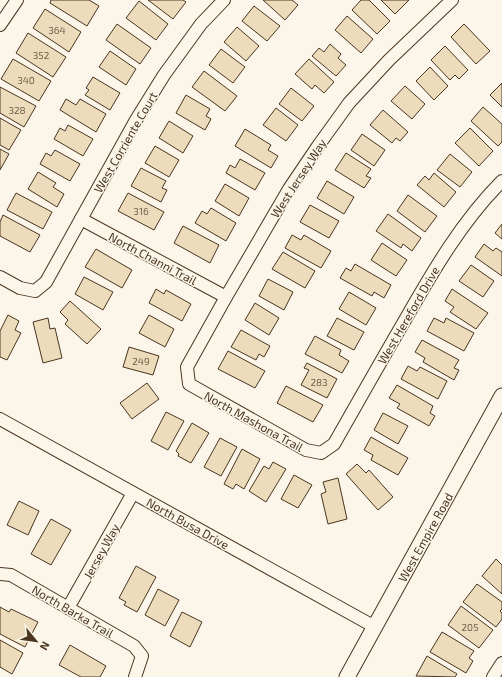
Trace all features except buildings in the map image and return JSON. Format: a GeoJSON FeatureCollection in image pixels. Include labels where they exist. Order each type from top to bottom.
{"type":"FeatureCollection","features":[{"type":"Feature","properties":{"kind":"street"},"geometry":{"type":"LineString","coordinates":[[0,25],[17,0]]}},
{"type":"Feature","properties":{"kind":"street","name":"West Corriente Court"},"geometry":{"type":"LineString","coordinates":[[0,277],[20,288],[35,291],[46,282],[136,120],[164,75],[201,24],[224,0]]}},
{"type":"Feature","properties":{"kind":"street","name":"West Jersey Way"},"geometry":{"type":"LineString","coordinates":[[189,384],[187,367],[289,189],[318,146],[349,103],[389,60],[452,0]]}},
{"type":"Feature","properties":{"kind":"street","name":"West Hereford Drive"},"geometry":{"type":"LineString","coordinates":[[321,453],[334,444],[432,274],[459,232],[486,197],[502,181]]}},
{"type":"Feature","properties":{"kind":"street","name":"North Channi Trail"},"geometry":{"type":"LineString","coordinates":[[81,219],[226,297]]}},
{"type":"Feature","properties":{"kind":"street","name":"North Mashona Trail"},"geometry":{"type":"LineString","coordinates":[[189,384],[306,450],[321,453]]}},
{"type":"Feature","properties":{"kind":"street","name":"West Empire Road"},"geometry":{"type":"LineString","coordinates":[[348,677],[502,396]]}},
{"type":"Feature","properties":{"kind":"street","name":"North Busa Drive"},"geometry":{"type":"LineString","coordinates":[[0,419],[375,627]]}},
{"type":"Feature","properties":{"kind":"street","name":"Jersey Way"},"geometry":{"type":"LineString","coordinates":[[68,608],[133,493]]}},
{"type":"Feature","properties":{"kind":"street","name":"North Barka Trail"},"geometry":{"type":"LineString","coordinates":[[0,574],[11,575],[134,646],[142,656],[135,677]]}},
{"type":"Feature","properties":{"kind":"street"},"geometry":{"type":"LineString","coordinates":[[493,677],[502,663]]}}]}
